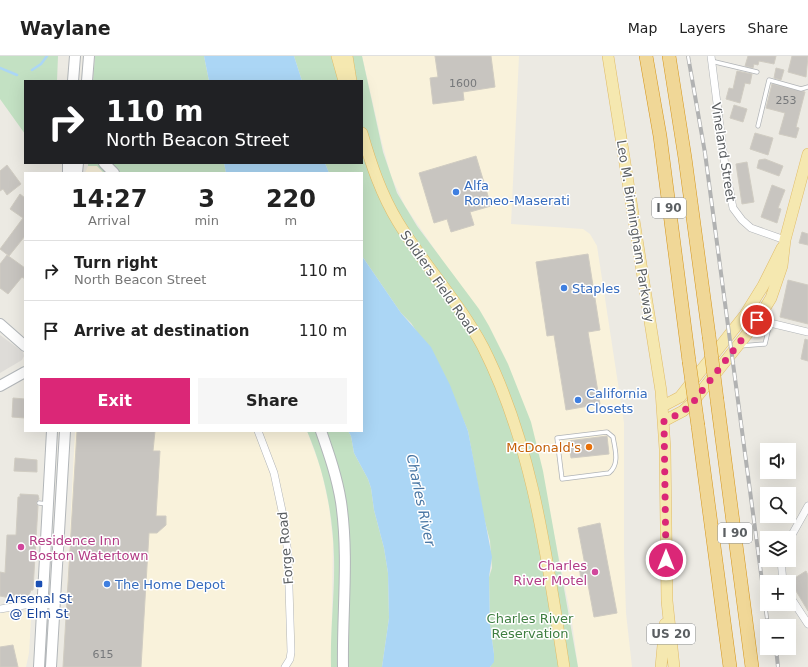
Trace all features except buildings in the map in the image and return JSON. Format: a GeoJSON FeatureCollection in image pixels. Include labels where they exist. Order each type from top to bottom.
{"type":"FeatureCollection","features":[{"type":"Feature","properties":{"kind":"highway","name":"I 90"},"geometry":{"type":"LineString","coordinates":[[646,56],[660,136],[730,667]]}},
{"type":"Feature","properties":{"kind":"highway","name":"I 90"},"geometry":{"type":"LineString","coordinates":[[669,56],[685,158],[752,667]]}},
{"type":"Feature","properties":{"kind":"main road"},"geometry":{"type":"LineString","coordinates":[[73,80],[75,56]]}},
{"type":"Feature","properties":{"kind":"main road"},"geometry":{"type":"LineString","coordinates":[[87,80],[89,56]]}},
{"type":"Feature","properties":{"kind":"main road"},"geometry":{"type":"LineString","coordinates":[[337,56],[344,80]]}},
{"type":"Feature","properties":{"kind":"main road"},"geometry":{"type":"LineString","coordinates":[[347,56],[351,80]]}},
{"type":"Feature","properties":{"kind":"main road","name":"Leo M. Birmingham Parkway"},"geometry":{"type":"LineString","coordinates":[[608,56],[646,287],[663,406]]}},
{"type":"Feature","properties":{"kind":"main road","name":"Soldiers Field Road"},"geometry":{"type":"LineString","coordinates":[[363,136],[374,172],[390,207],[403,230],[468,320],[492,367],[509,407],[532,484],[564,667]]}},
{"type":"Feature","properties":{"kind":"main road"},"geometry":{"type":"LineString","coordinates":[[664,421],[681,413],[691,405],[759,317],[777,283],[782,266],[785,240],[808,154]]}},
{"type":"Feature","properties":{"kind":"main road"},"geometry":{"type":"LineString","coordinates":[[105,164],[113,172]]}},
{"type":"Feature","properties":{"kind":"main road"},"geometry":{"type":"LineString","coordinates":[[663,406],[675,401],[682,395],[747,311],[763,286],[785,240]]}},
{"type":"Feature","properties":{"kind":"main road"},"geometry":{"type":"LineString","coordinates":[[0,324],[24,345]]}},
{"type":"Feature","properties":{"kind":"main road"},"geometry":{"type":"LineString","coordinates":[[0,386],[24,373]]}},
{"type":"Feature","properties":{"kind":"main road","name":"US 20"},"geometry":{"type":"LineString","coordinates":[[663,406],[667,602],[674,667]]}},
{"type":"Feature","properties":{"kind":"main road"},"geometry":{"type":"LineString","coordinates":[[39,667],[42,604],[43,503],[52,432]]}},
{"type":"Feature","properties":{"kind":"main road"},"geometry":{"type":"LineString","coordinates":[[51,667],[65,432]]}},
{"type":"Feature","properties":{"kind":"main road"},"geometry":{"type":"LineString","coordinates":[[321,432],[336,479],[343,522],[345,577],[343,667]]}},
{"type":"Feature","properties":{"kind":"main road","name":"US 20"},"geometry":{"type":"LineString","coordinates":[[661,667],[667,602]]}},
{"type":"Feature","properties":{"kind":"street","name":"Vineland Street"},"geometry":{"type":"LineString","coordinates":[[711,59],[725,166],[733,208],[739,218],[751,228],[785,240]]}},
{"type":"Feature","properties":{"kind":"street"},"geometry":{"type":"LineString","coordinates":[[747,311],[770,323],[808,332]]}},
{"type":"Feature","properties":{"kind":"street","name":"Forge Road"},"geometry":{"type":"LineString","coordinates":[[258,432],[274,473],[286,532],[291,647],[290,659],[287,666]]}},
{"type":"Feature","properties":{"kind":"street"},"geometry":{"type":"LineString","coordinates":[[794,531],[808,506]]}},
{"type":"Feature","properties":{"kind":"street"},"geometry":{"type":"LineString","coordinates":[[0,609],[31,604],[54,605]]}},
{"type":"Feature","properties":{"kind":"street"},"geometry":{"type":"LineString","coordinates":[[796,604],[806,616],[808,624]]}},
{"type":"Feature","properties":{"kind":"lane"},"geometry":{"type":"LineString","coordinates":[[711,59],[757,72]]}},
{"type":"Feature","properties":{"kind":"lane"},"geometry":{"type":"LineString","coordinates":[[758,126],[769,80],[801,89],[808,87]]}},
{"type":"Feature","properties":{"kind":"lane"},"geometry":{"type":"LineString","coordinates":[[737,346],[765,344],[770,323]]}},
{"type":"Feature","properties":{"kind":"lane"},"geometry":{"type":"LineString","coordinates":[[607,432],[612,434],[616,464],[609,473],[562,479],[558,438],[607,432]]}},
{"type":"Feature","properties":{"kind":"shaded area"},"geometry":{"type":"Polygon","coordinates":[[[362,56],[519,56],[511,224],[583,229],[590,234],[597,246],[624,423],[624,552],[626,613],[632,667],[578,667],[572,622],[550,514],[440,257],[405,206],[391,176],[362,56]]]}},
{"type":"Feature","properties":{"kind":"shaded area"},"geometry":{"type":"Polygon","coordinates":[[[88,166],[97,166],[103,172],[85,172],[88,166]]]}},
{"type":"Feature","properties":{"kind":"shaded area"},"geometry":{"type":"Polygon","coordinates":[[[0,335],[23,352],[24,356],[22,360],[0,373],[0,335]]]}},
{"type":"Feature","properties":{"kind":"shaded area"},"geometry":{"type":"Polygon","coordinates":[[[75,432],[307,432],[321,469],[329,506],[333,542],[331,667],[63,667],[75,432]]]}},
{"type":"Feature","properties":{"kind":"shaded area"},"geometry":{"type":"Polygon","coordinates":[[[0,611],[26,612],[31,619],[29,653],[26,667],[0,667],[0,611]]]}},
{"type":"Feature","properties":{"kind":"green space"},"geometry":{"type":"Polygon","coordinates":[[[0,56],[58,56],[57,80],[24,80],[24,133],[0,99],[0,56]]]}},
{"type":"Feature","properties":{"kind":"green space"},"geometry":{"type":"Polygon","coordinates":[[[95,56],[204,56],[209,80],[93,80],[95,56]]]}},
{"type":"Feature","properties":{"kind":"green space","name":"Charles River Reservation"},"geometry":{"type":"Polygon","coordinates":[[[294,56],[362,56],[383,152],[397,193],[417,226],[479,309],[508,364],[531,422],[543,471],[578,667],[490,667],[493,662],[494,654],[490,625],[489,577],[492,568],[490,541],[483,514],[468,431],[443,372],[411,323],[401,313],[363,257],[363,172],[329,172],[325,164],[363,164],[363,80],[302,80],[294,56]]]}},
{"type":"Feature","properties":{"kind":"green space"},"geometry":{"type":"Polygon","coordinates":[[[88,164],[224,164],[226,172],[103,172],[97,166],[88,166],[88,164]]]}},
{"type":"Feature","properties":{"kind":"green space"},"geometry":{"type":"Polygon","coordinates":[[[307,432],[349,432],[351,436],[354,453],[368,479],[371,488],[374,510],[384,548],[388,573],[389,618],[382,667],[331,667],[334,571],[332,525],[323,477],[307,432]]]}},
{"type":"Feature","properties":{"kind":"water"},"geometry":{"type":"Polygon","coordinates":[[[204,56],[294,56],[302,80],[209,80],[204,56]]]}},
{"type":"Feature","properties":{"kind":"water"},"geometry":{"type":"Polygon","coordinates":[[[224,164],[325,164],[329,172],[226,172],[224,164]]]}},
{"type":"Feature","properties":{"kind":"water","name":"Charles River"},"geometry":{"type":"Polygon","coordinates":[[[363,257],[401,313],[431,347],[450,385],[468,431],[492,557],[489,577],[490,625],[494,662],[490,667],[382,667],[389,618],[388,573],[384,548],[374,510],[371,488],[368,479],[354,453],[351,436],[349,432],[363,432],[363,257]]]}},
{"type":"Feature","properties":{"kind":"waterway"},"geometry":{"type":"LineString","coordinates":[[32,70],[41,64],[47,56]]}},
{"type":"Feature","properties":{"kind":"waterway"},"geometry":{"type":"LineString","coordinates":[[0,68],[17,75]]}},
{"type":"Feature","properties":{"kind":"railway"},"geometry":{"type":"LineString","coordinates":[[688,56],[705,153],[767,619]]}},
{"type":"Feature","properties":{"kind":"railway"},"geometry":{"type":"LineString","coordinates":[[777,655],[778,667]]}},
{"type":"Feature","properties":{"kind":"place","name":"Alfa Romeo-Maserati"},"geometry":{"type":"Point","coordinates":[456,192]}},
{"type":"Feature","properties":{"kind":"place","name":"Staples"},"geometry":{"type":"Point","coordinates":[564,288]}},
{"type":"Feature","properties":{"kind":"place","name":"California Closets"},"geometry":{"type":"Point","coordinates":[578,400]}},
{"type":"Feature","properties":{"kind":"place","name":"McDonald's"},"geometry":{"type":"Point","coordinates":[589,447]}},
{"type":"Feature","properties":{"kind":"place","name":"Residence Inn Boston Watertown"},"geometry":{"type":"Point","coordinates":[21,547]}},
{"type":"Feature","properties":{"kind":"place","name":"Charles River Motel"},"geometry":{"type":"Point","coordinates":[595,572]}},
{"type":"Feature","properties":{"kind":"place","name":"Arsenal St @ Elm St"},"geometry":{"type":"Point","coordinates":[39,584]}},
{"type":"Feature","properties":{"kind":"place","name":"The Home Depot"},"geometry":{"type":"Point","coordinates":[107,584]}},
{"type":"Feature","properties":{"kind":"route"},"geometry":{"type":"LineString","coordinates":[[666,560],[664,421],[681,413],[691,405],[757,320]]}}]}
